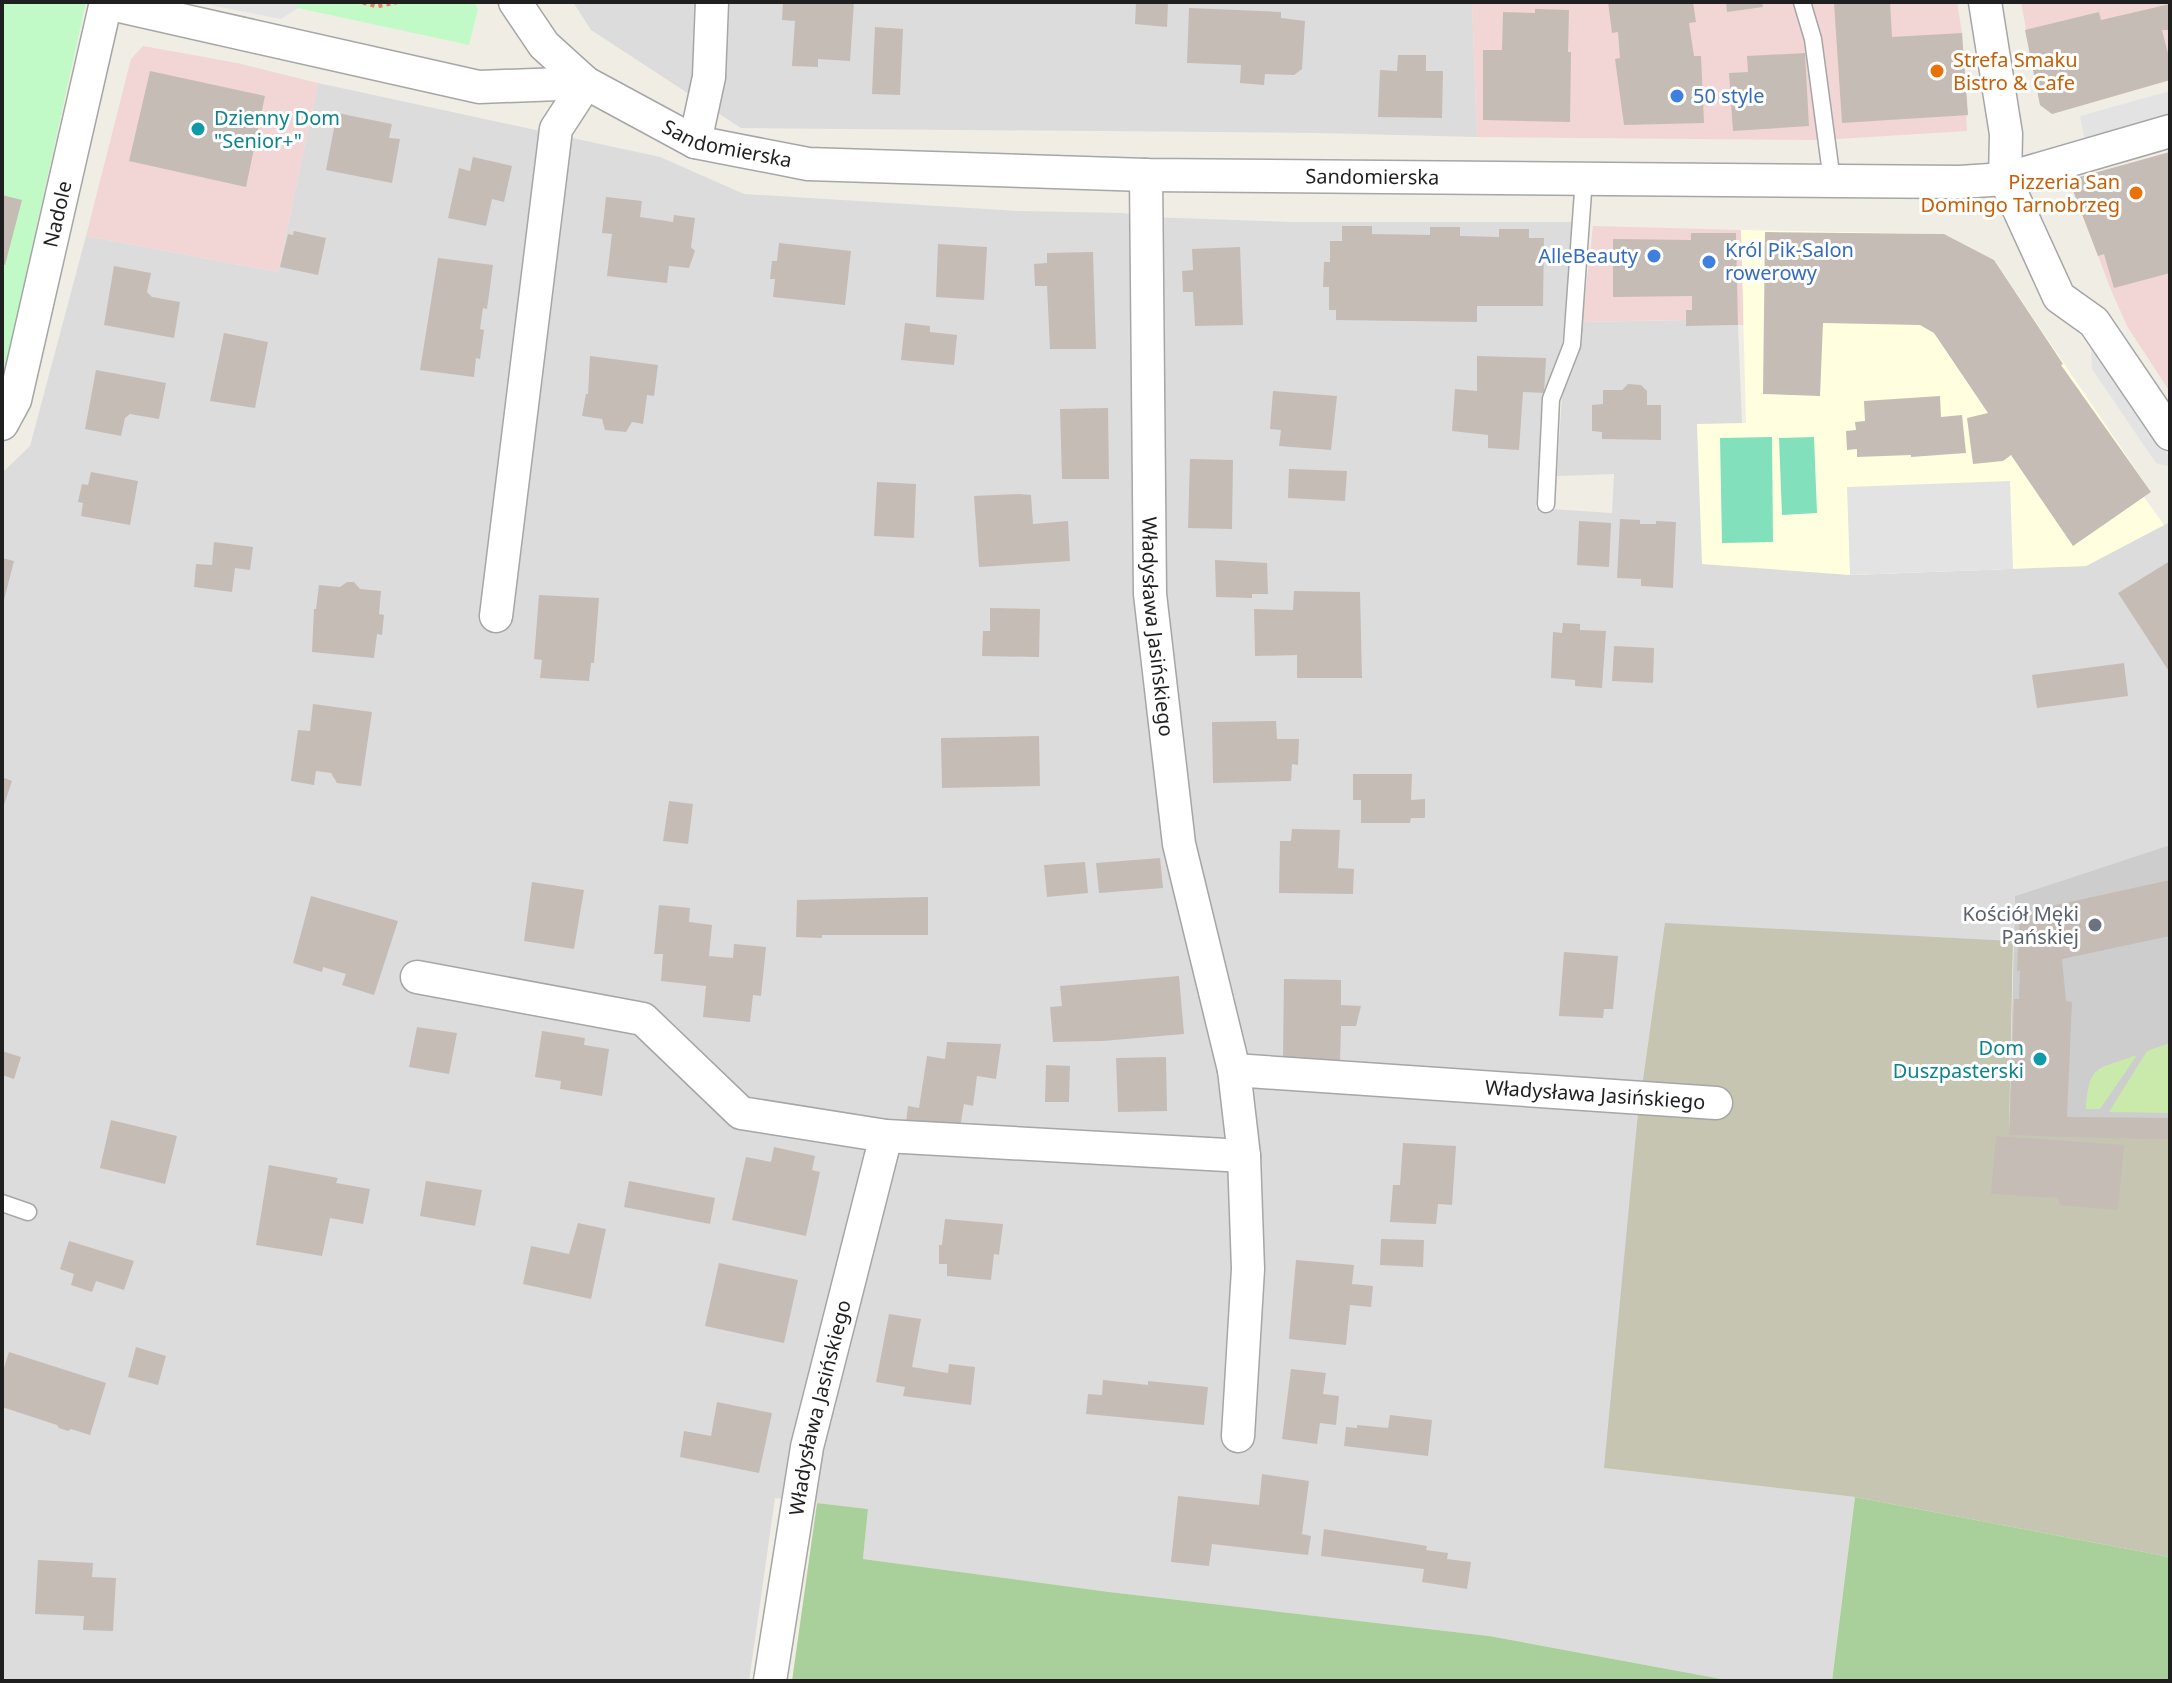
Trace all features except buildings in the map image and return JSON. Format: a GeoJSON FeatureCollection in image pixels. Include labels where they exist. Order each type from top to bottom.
{"type":"FeatureCollection","features":[{"type":"Feature","properties":{"kind":"street"},"geometry":{"type":"LineString","coordinates":[[105,2],[479,87],[586,83]]}},
{"type":"Feature","properties":{"kind":"street","name":"Nadole"},"geometry":{"type":"LineString","coordinates":[[2,424],[15,400],[105,2]]}},
{"type":"Feature","properties":{"kind":"street","name":"Sandomierska"},"geometry":{"type":"LineString","coordinates":[[515,2],[544,45],[586,83],[695,142],[808,164],[1146,175],[1960,182],[2005,179],[2170,131]]}},
{"type":"Feature","properties":{"kind":"street"},"geometry":{"type":"LineString","coordinates":[[695,142],[709,77],[712,2]]}},
{"type":"Feature","properties":{"kind":"street"},"geometry":{"type":"LineString","coordinates":[[1985,2],[2006,134],[2005,179],[2059,297],[2094,322],[2170,434]]}},
{"type":"Feature","properties":{"kind":"street"},"geometry":{"type":"LineString","coordinates":[[496,616],[556,129],[586,83]]}},
{"type":"Feature","properties":{"kind":"street","name":"Władysława Jasińskiego"},"geometry":{"type":"LineString","coordinates":[[1146,175],[1150,594],[1179,844],[1234,1070],[1244,1156],[1248,1269],[1238,1436]]}},
{"type":"Feature","properties":{"kind":"street"},"geometry":{"type":"LineString","coordinates":[[417,977],[643,1019],[741,1113],[886,1136],[1244,1156]]}},
{"type":"Feature","properties":{"kind":"street","name":"Władysława Jasińskiego"},"geometry":{"type":"LineString","coordinates":[[1234,1070],[1716,1103]]}},
{"type":"Feature","properties":{"kind":"street","name":"Władysława Jasińskiego"},"geometry":{"type":"LineString","coordinates":[[770,1681],[807,1447],[886,1136]]}},
{"type":"Feature","properties":{"kind":"lane"},"geometry":{"type":"LineString","coordinates":[[1802,2],[1813,39],[1832,181]]}},
{"type":"Feature","properties":{"kind":"lane"},"geometry":{"type":"LineString","coordinates":[[1546,504],[1551,399],[1572,345],[1584,178]]}},
{"type":"Feature","properties":{"kind":"lane"},"geometry":{"type":"LineString","coordinates":[[2,1203],[28,1212]]}},
{"type":"Feature","properties":{"kind":"path"},"geometry":{"type":"LineString","coordinates":[[368,3],[377,6],[396,2]]}},
{"type":"Feature","properties":{"kind":"shaded area"},"geometry":{"type":"Polygon","coordinates":[[[195,2],[295,2],[298,8],[281,19],[195,2]]]}},
{"type":"Feature","properties":{"kind":"shaded area"},"geometry":{"type":"Polygon","coordinates":[[[573,2],[1472,2],[1477,137],[741,128],[591,30],[573,2]]]}},
{"type":"Feature","properties":{"kind":"shaded area"},"geometry":{"type":"Polygon","coordinates":[[[1472,2],[1957,2],[1962,33],[1967,131],[1821,140],[1477,137],[1472,2]]]}},
{"type":"Feature","properties":{"kind":"shaded area"},"geometry":{"type":"Polygon","coordinates":[[[2021,2],[2170,2],[2170,80],[2052,114],[2040,105],[2021,2]]]}},
{"type":"Feature","properties":{"kind":"shaded area"},"geometry":{"type":"Polygon","coordinates":[[[143,46],[237,63],[318,83],[278,272],[86,236],[131,59],[143,46]]]}},
{"type":"Feature","properties":{"kind":"shaded area"},"geometry":{"type":"Polygon","coordinates":[[[318,83],[660,157],[744,194],[1019,211],[1290,222],[1573,222],[1562,346],[1544,393],[1536,508],[1612,513],[1614,474],[1557,476],[1562,396],[1580,347],[1582,322],[1686,320],[1686,326],[1738,325],[1742,424],[1697,425],[1850,575],[2086,566],[2170,522],[2170,845],[2015,896],[2013,941],[1666,924],[1605,1468],[1855,1497],[1832,1681],[1732,1681],[1489,1636],[1109,1592],[863,1559],[868,1509],[775,1498],[749,1681],[2,1681],[2,473],[30,446],[86,236],[278,272],[318,83]]]}},
{"type":"Feature","properties":{"kind":"shaded area"},"geometry":{"type":"Polygon","coordinates":[[[2170,91],[2170,117],[2085,141],[2080,116],[2170,91]]]}},
{"type":"Feature","properties":{"kind":"shaded area"},"geometry":{"type":"Polygon","coordinates":[[[2170,152],[2170,392],[2127,326],[2069,180],[2170,152]]]}},
{"type":"Feature","properties":{"kind":"shaded area"},"geometry":{"type":"Polygon","coordinates":[[[1593,226],[1741,230],[1744,325],[1686,326],[1685,320],[1582,322],[1593,226]]]}},
{"type":"Feature","properties":{"kind":"shaded area"},"geometry":{"type":"Polygon","coordinates":[[[1741,230],[1944,234],[1994,260],[2151,492],[2144,497],[2164,525],[2086,566],[1850,575],[1702,564],[1697,424],[1746,423],[1741,230]]]}},
{"type":"Feature","properties":{"kind":"shaded area"},"geometry":{"type":"Polygon","coordinates":[[[2091,350],[2106,365],[2170,458],[2170,467],[2156,463],[2092,369],[2091,350]]]}},
{"type":"Feature","properties":{"kind":"shaded area"},"geometry":{"type":"Polygon","coordinates":[[[2010,481],[2013,569],[1850,575],[1847,487],[2010,481]]]}},
{"type":"Feature","properties":{"kind":"shaded area"},"geometry":{"type":"Polygon","coordinates":[[[2170,845],[2170,1140],[2009,1135],[2015,896],[2170,845]]]}},
{"type":"Feature","properties":{"kind":"shaded area"},"geometry":{"type":"Polygon","coordinates":[[[1665,923],[2013,941],[2009,1134],[2170,1140],[2170,1557],[1855,1497],[1604,1468],[1637,1123],[1665,923]]]}},
{"type":"Feature","properties":{"kind":"green space"},"geometry":{"type":"Polygon","coordinates":[[[2,2],[86,2],[2,383],[2,2]]]}},
{"type":"Feature","properties":{"kind":"green space"},"geometry":{"type":"Polygon","coordinates":[[[295,2],[474,2],[478,9],[469,45],[298,8],[295,2]]]}},
{"type":"Feature","properties":{"kind":"green space"},"geometry":{"type":"Polygon","coordinates":[[[1772,437],[1773,542],[1722,543],[1720,438],[1772,437]]]}},
{"type":"Feature","properties":{"kind":"green space"},"geometry":{"type":"Polygon","coordinates":[[[1814,437],[1817,513],[1782,515],[1779,438],[1814,437]]]}},
{"type":"Feature","properties":{"kind":"green space"},"geometry":{"type":"Polygon","coordinates":[[[2170,1043],[2170,1113],[2109,1112],[2147,1051],[2170,1043]]]}},
{"type":"Feature","properties":{"kind":"green space"},"geometry":{"type":"Polygon","coordinates":[[[2137,1055],[2100,1109],[2086,1109],[2090,1083],[2098,1070],[2137,1055]]]}},
{"type":"Feature","properties":{"kind":"green space"},"geometry":{"type":"Polygon","coordinates":[[[1855,1497],[2170,1557],[2170,1681],[1832,1681],[1855,1497]]]}},
{"type":"Feature","properties":{"kind":"green space"},"geometry":{"type":"Polygon","coordinates":[[[817,1503],[868,1509],[863,1559],[1109,1592],[1489,1636],[1732,1681],[792,1681],[817,1503]]]}},
{"type":"Feature","properties":{"kind":"place","name":"Strefa Smaku Bistro & Cafe"},"geometry":{"type":"Point","coordinates":[1937,71]}},
{"type":"Feature","properties":{"kind":"place","name":"50 style"},"geometry":{"type":"Point","coordinates":[1677,96]}},
{"type":"Feature","properties":{"kind":"place","name":"Dzienny Dom \"Senior+\""},"geometry":{"type":"Point","coordinates":[198,129]}},
{"type":"Feature","properties":{"kind":"place","name":"Pizzeria San Domingo Tarnobrzeg"},"geometry":{"type":"Point","coordinates":[2136,193]}},
{"type":"Feature","properties":{"kind":"place","name":"AlleBeauty"},"geometry":{"type":"Point","coordinates":[1654,256]}},
{"type":"Feature","properties":{"kind":"place","name":"Król Pik-Salon rowerowy"},"geometry":{"type":"Point","coordinates":[1709,262]}},
{"type":"Feature","properties":{"kind":"place","name":"Kościół Męki Pańskiej"},"geometry":{"type":"Point","coordinates":[2095,925]}},
{"type":"Feature","properties":{"kind":"place","name":"Dom Duszpasterski"},"geometry":{"type":"Point","coordinates":[2040,1059]}}]}
